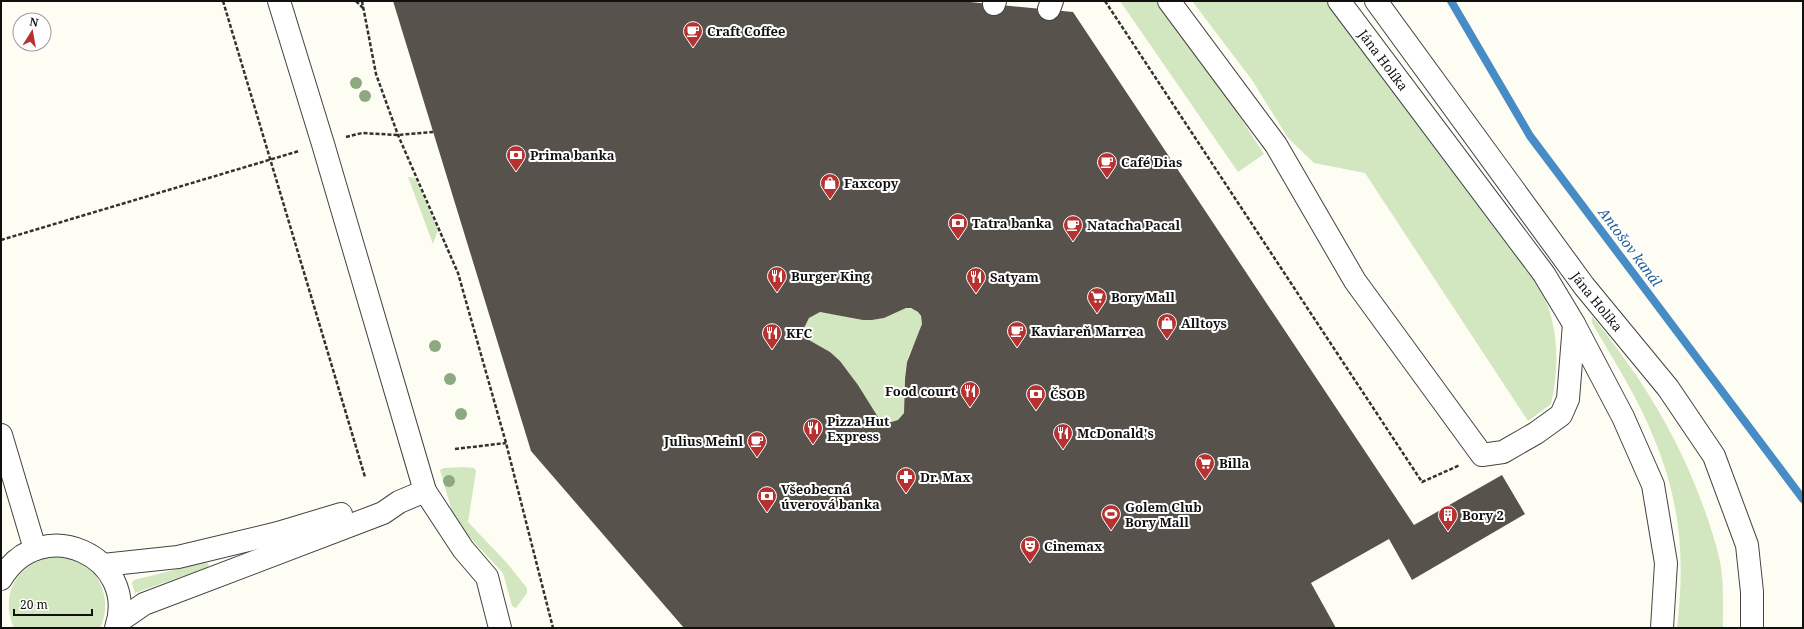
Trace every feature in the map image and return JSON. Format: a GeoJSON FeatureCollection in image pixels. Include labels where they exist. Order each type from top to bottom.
{"type":"FeatureCollection","features":[{"type":"Feature","properties":{"kind":"street"},"geometry":{"type":"LineString","coordinates":[[278,1],[323,144],[425,491],[463,549],[487,577],[500,628]]}},
{"type":"Feature","properties":{"kind":"street"},"geometry":{"type":"LineString","coordinates":[[1169,1],[1276,145],[1355,281],[1482,455],[1503,452],[1536,433],[1562,415],[1568,400],[1574,324]]}},
{"type":"Feature","properties":{"kind":"street","name":"Jána Holíka"},"geometry":{"type":"LineString","coordinates":[[1339,1],[1544,274],[1574,324],[1623,417],[1653,485],[1666,562],[1662,628]]}},
{"type":"Feature","properties":{"kind":"street","name":"Jána Holíka"},"geometry":{"type":"LineString","coordinates":[[1376,1],[1584,286],[1668,388],[1714,456],[1747,545],[1752,592],[1752,628]]}},
{"type":"Feature","properties":{"kind":"street"},"geometry":{"type":"LineString","coordinates":[[1,435],[35,549]]}},
{"type":"Feature","properties":{"kind":"street"},"geometry":{"type":"LineString","coordinates":[[117,625],[144,604],[383,513],[399,502],[425,491]]}},
{"type":"Feature","properties":{"kind":"street"},"geometry":{"type":"LineString","coordinates":[[103,565],[178,557],[278,533],[378,504],[399,502]]}},
{"type":"Feature","properties":{"kind":"street"},"geometry":{"type":"LineString","coordinates":[[3,573],[19,558],[35,549],[53,546],[71,547],[83,551],[103,565],[116,586],[120,610],[117,625]]}},
{"type":"Feature","properties":{"kind":"path"},"geometry":{"type":"LineString","coordinates":[[223,1],[365,477]]}},
{"type":"Feature","properties":{"kind":"path"},"geometry":{"type":"LineString","coordinates":[[356,1],[363,8]]}},
{"type":"Feature","properties":{"kind":"path"},"geometry":{"type":"LineString","coordinates":[[362,1],[376,74],[398,134],[458,272],[506,443],[553,628]]}},
{"type":"Feature","properties":{"kind":"path"},"geometry":{"type":"LineString","coordinates":[[1105,1],[1422,482],[1482,455]]}},
{"type":"Feature","properties":{"kind":"path"},"geometry":{"type":"LineString","coordinates":[[1,240],[271,158],[362,133],[398,134],[433,132]]}},
{"type":"Feature","properties":{"kind":"path"},"geometry":{"type":"LineString","coordinates":[[455,449],[506,443]]}},
{"type":"Feature","properties":{"kind":"green space"},"geometry":{"type":"Polygon","coordinates":[[[1120,1],[1157,1],[1205,63],[1264,154],[1238,172],[1120,1]]]}},
{"type":"Feature","properties":{"kind":"green space"},"geometry":{"type":"Polygon","coordinates":[[[1192,1],[1329,1],[1527,270],[1544,297],[1553,327],[1556,352],[1554,391],[1551,404],[1528,421],[1365,173],[1314,163],[1288,138],[1252,80],[1192,1]]]}},
{"type":"Feature","properties":{"kind":"green space"},"geometry":{"type":"Polygon","coordinates":[[[408,177],[415,178],[438,230],[433,244],[408,177]]]}},
{"type":"Feature","properties":{"kind":"green space"},"geometry":{"type":"Polygon","coordinates":[[[906,308],[912,309],[919,314],[922,320],[922,327],[906,364],[904,413],[898,420],[888,423],[878,417],[858,385],[840,361],[830,352],[805,337],[803,330],[809,318],[820,312],[872,320],[884,318],[906,308]]]}},
{"type":"Feature","properties":{"kind":"green space"},"geometry":{"type":"Polygon","coordinates":[[[1592,316],[1624,358],[1653,401],[1678,446],[1689,470],[1708,519],[1720,561],[1723,586],[1723,628],[1677,628],[1681,579],[1679,533],[1671,487],[1649,425],[1626,380],[1592,323],[1592,316]]]}},
{"type":"Feature","properties":{"kind":"green space"},"geometry":{"type":"Polygon","coordinates":[[[444,468],[474,468],[476,471],[468,522],[507,563],[527,588],[527,593],[516,608],[512,606],[503,573],[462,529],[453,515],[440,470],[444,468]]]}},
{"type":"Feature","properties":{"kind":"green space"},"geometry":{"type":"Polygon","coordinates":[[[63,557],[76,561],[87,567],[94,573],[99,581],[105,600],[104,619],[100,628],[14,628],[10,617],[9,606],[13,586],[18,577],[25,569],[45,558],[63,557]]]}},
{"type":"Feature","properties":{"kind":"green space"},"geometry":{"type":"Polygon","coordinates":[[[206,562],[209,564],[208,567],[135,593],[132,583],[134,580],[206,562]]]}},
{"type":"Feature","properties":{"kind":"building","name":"Bory Mall"},"geometry":{"type":"Polygon","coordinates":[[[393,1],[960,1],[1073,12],[1414,525],[1502,475],[1525,514],[1412,580],[1389,539],[1311,583],[1336,628],[684,628],[531,451],[393,1]],[[906,308],[884,318],[872,320],[863,320],[820,312],[809,318],[803,330],[805,337],[830,352],[840,361],[858,385],[878,417],[888,423],[898,420],[904,413],[907,362],[922,324],[921,316],[918,312],[911,308],[906,308]]]}},
{"type":"Feature","properties":{"kind":"waterway","name":"Antošov kanál"},"geometry":{"type":"LineString","coordinates":[[1451,1],[1530,136],[1803,499]]}},
{"type":"Feature","properties":{"kind":"place","name":"Craft Coffee"},"geometry":{"type":"Point","coordinates":[693,48]}},
{"type":"Feature","properties":{"kind":"place","name":"Prima banka"},"geometry":{"type":"Point","coordinates":[516,172]}},
{"type":"Feature","properties":{"kind":"place","name":"Café Dias"},"geometry":{"type":"Point","coordinates":[1107,179]}},
{"type":"Feature","properties":{"kind":"place","name":"Faxcopy"},"geometry":{"type":"Point","coordinates":[830,200]}},
{"type":"Feature","properties":{"kind":"place","name":"Tatra banka"},"geometry":{"type":"Point","coordinates":[958,240]}},
{"type":"Feature","properties":{"kind":"place","name":"Natacha Pacal"},"geometry":{"type":"Point","coordinates":[1073,242]}},
{"type":"Feature","properties":{"kind":"place","name":"Burger King"},"geometry":{"type":"Point","coordinates":[777,293]}},
{"type":"Feature","properties":{"kind":"place","name":"Satyam"},"geometry":{"type":"Point","coordinates":[976,294]}},
{"type":"Feature","properties":{"kind":"place","name":"Bory Mall"},"geometry":{"type":"Point","coordinates":[1097,314]}},
{"type":"Feature","properties":{"kind":"place","name":"Alltoys"},"geometry":{"type":"Point","coordinates":[1167,340]}},
{"type":"Feature","properties":{"kind":"place","name":"Kaviareň Marrea"},"geometry":{"type":"Point","coordinates":[1017,348]}},
{"type":"Feature","properties":{"kind":"place","name":"KFC"},"geometry":{"type":"Point","coordinates":[772,350]}},
{"type":"Feature","properties":{"kind":"place","name":"Food court"},"geometry":{"type":"Point","coordinates":[970,408]}},
{"type":"Feature","properties":{"kind":"place","name":"ČSOB"},"geometry":{"type":"Point","coordinates":[1036,411]}},
{"type":"Feature","properties":{"kind":"place","name":"Pizza Hut Express"},"geometry":{"type":"Point","coordinates":[813,445]}},
{"type":"Feature","properties":{"kind":"place","name":"McDonald's"},"geometry":{"type":"Point","coordinates":[1063,450]}},
{"type":"Feature","properties":{"kind":"place","name":"Julius Meinl"},"geometry":{"type":"Point","coordinates":[757,458]}},
{"type":"Feature","properties":{"kind":"place","name":"Billa"},"geometry":{"type":"Point","coordinates":[1205,480]}},
{"type":"Feature","properties":{"kind":"place","name":"Dr. Max"},"geometry":{"type":"Point","coordinates":[906,494]}},
{"type":"Feature","properties":{"kind":"place","name":"Všeobecná úverová banka"},"geometry":{"type":"Point","coordinates":[767,513]}},
{"type":"Feature","properties":{"kind":"place","name":"Golem Club Bory Mall"},"geometry":{"type":"Point","coordinates":[1111,531]}},
{"type":"Feature","properties":{"kind":"place","name":"Bory 2"},"geometry":{"type":"Point","coordinates":[1448,532]}},
{"type":"Feature","properties":{"kind":"place","name":"Cinemax"},"geometry":{"type":"Point","coordinates":[1030,563]}}]}
